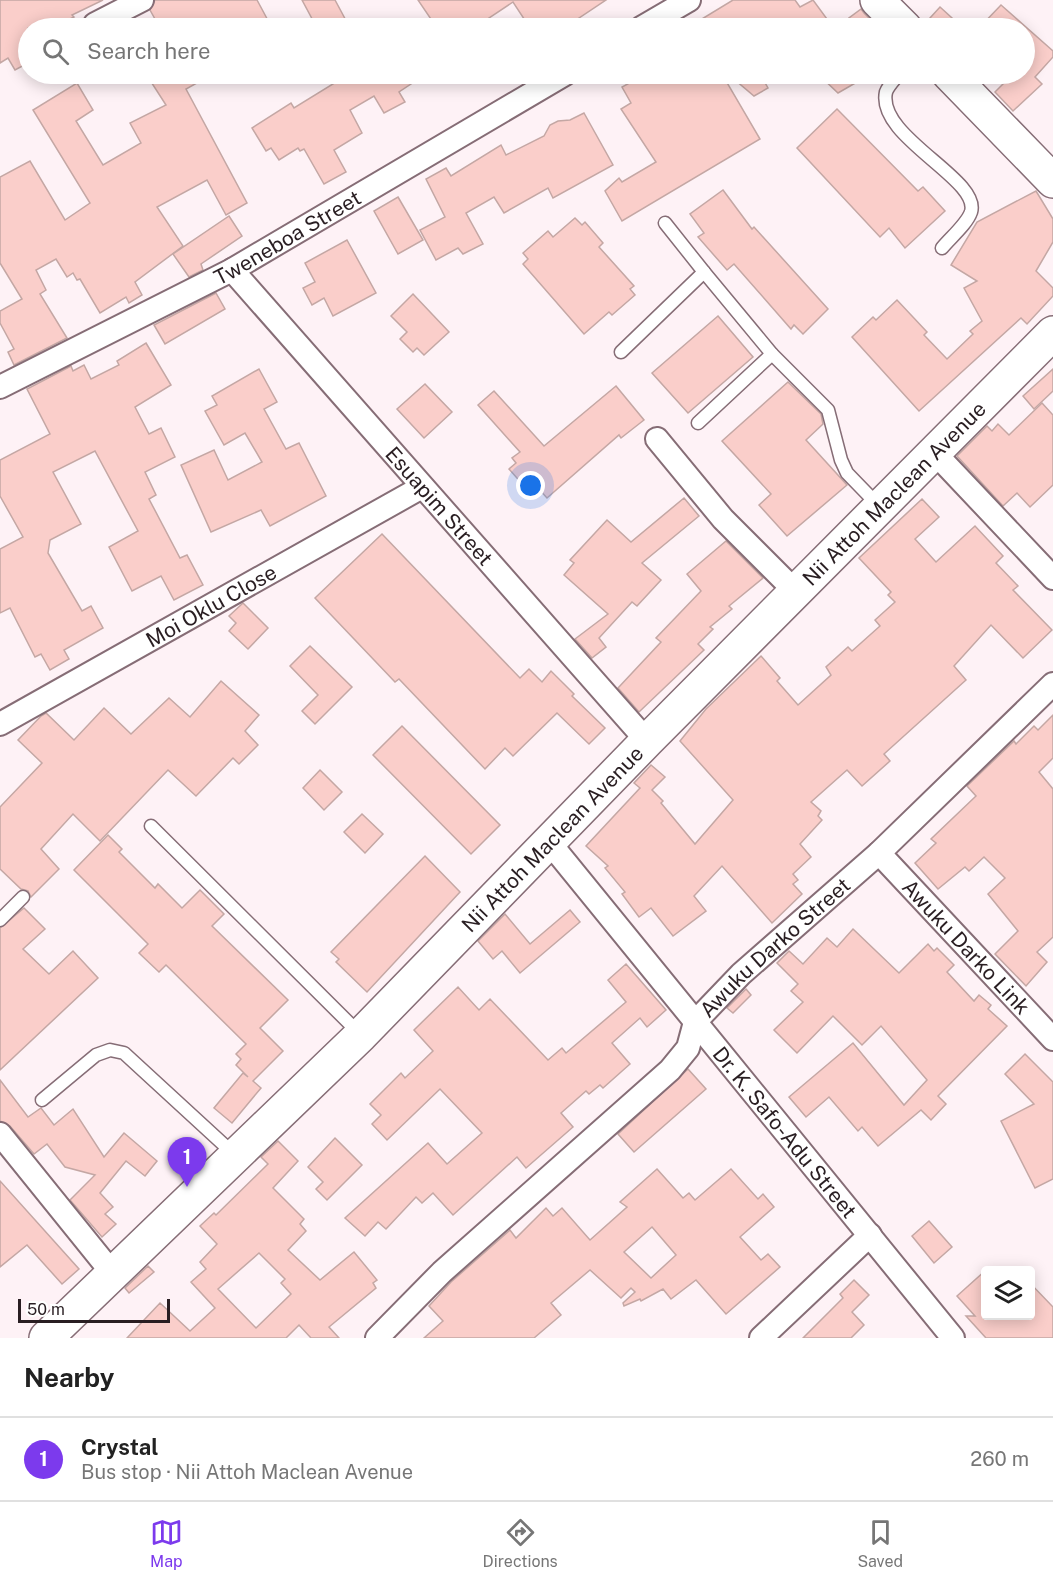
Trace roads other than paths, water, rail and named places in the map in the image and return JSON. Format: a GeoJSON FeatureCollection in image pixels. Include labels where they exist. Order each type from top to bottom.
{"type":"FeatureCollection","features":[{"type":"Feature","properties":{"kind":"street"},"geometry":{"type":"LineString","coordinates":[[107,18],[142,0]]}},
{"type":"Feature","properties":{"kind":"street"},"geometry":{"type":"LineString","coordinates":[[658,18],[690,0]]}},
{"type":"Feature","properties":{"kind":"street"},"geometry":{"type":"LineString","coordinates":[[877,0],[895,18]]}},
{"type":"Feature","properties":{"kind":"street","name":"Tweneboa Street"},"geometry":{"type":"LineString","coordinates":[[0,387],[232,270],[548,84]]}},
{"type":"Feature","properties":{"kind":"street"},"geometry":{"type":"LineString","coordinates":[[959,84],[1053,181]]}},
{"type":"Feature","properties":{"kind":"street","name":"Esuapim Street"},"geometry":{"type":"LineString","coordinates":[[232,270],[647,741]]}},
{"type":"Feature","properties":{"kind":"street","name":"Nii Attoh Maclean Avenue"},"geometry":{"type":"LineString","coordinates":[[59,1334],[113,1274],[361,1035],[647,741],[1053,333]]}},
{"type":"Feature","properties":{"kind":"street"},"geometry":{"type":"LineString","coordinates":[[657,439],[723,519],[796,592]]}},
{"type":"Feature","properties":{"kind":"street"},"geometry":{"type":"LineString","coordinates":[[934,453],[1053,578]]}},
{"type":"Feature","properties":{"kind":"street","name":"Moi Oklu Close"},"geometry":{"type":"LineString","coordinates":[[0,724],[422,487]]}},
{"type":"Feature","properties":{"kind":"street","name":"Awuku Darko Street"},"geometry":{"type":"LineString","coordinates":[[377,1338],[442,1272],[670,1070],[688,1048],[695,1022],[741,974],[879,853],[1053,684]]}},
{"type":"Feature","properties":{"kind":"street","name":"Dr. K. Safo-Adu Street"},"geometry":{"type":"LineString","coordinates":[[549,843],[953,1338]]}},
{"type":"Feature","properties":{"kind":"street","name":"Awuku Darko Link"},"geometry":{"type":"LineString","coordinates":[[879,853],[1053,1039]]}},
{"type":"Feature","properties":{"kind":"street"},"geometry":{"type":"LineString","coordinates":[[0,1134],[113,1274]]}},
{"type":"Feature","properties":{"kind":"street"},"geometry":{"type":"LineString","coordinates":[[761,1338],[870,1235]]}},
{"type":"Feature","properties":{"kind":"lane"},"geometry":{"type":"LineString","coordinates":[[892,84],[887,90],[885,101],[894,123],[962,188],[972,201],[971,213],[942,248]]}},
{"type":"Feature","properties":{"kind":"lane"},"geometry":{"type":"LineString","coordinates":[[665,224],[772,354],[828,410],[834,426],[840,460],[847,473],[881,508]]}},
{"type":"Feature","properties":{"kind":"lane"},"geometry":{"type":"LineString","coordinates":[[621,352],[704,272]]}},
{"type":"Feature","properties":{"kind":"lane"},"geometry":{"type":"LineString","coordinates":[[698,423],[772,354]]}},
{"type":"Feature","properties":{"kind":"lane"},"geometry":{"type":"LineString","coordinates":[[151,826],[361,1035]]}},
{"type":"Feature","properties":{"kind":"lane"},"geometry":{"type":"LineString","coordinates":[[0,920],[23,897]]}},
{"type":"Feature","properties":{"kind":"lane"},"geometry":{"type":"LineString","coordinates":[[42,1100],[96,1055],[110,1050],[124,1053],[236,1155]]}},
{"type":"Feature","properties":{"kind":"place","name":"Crystal"},"geometry":{"type":"Point","coordinates":[187,1187]}}]}
